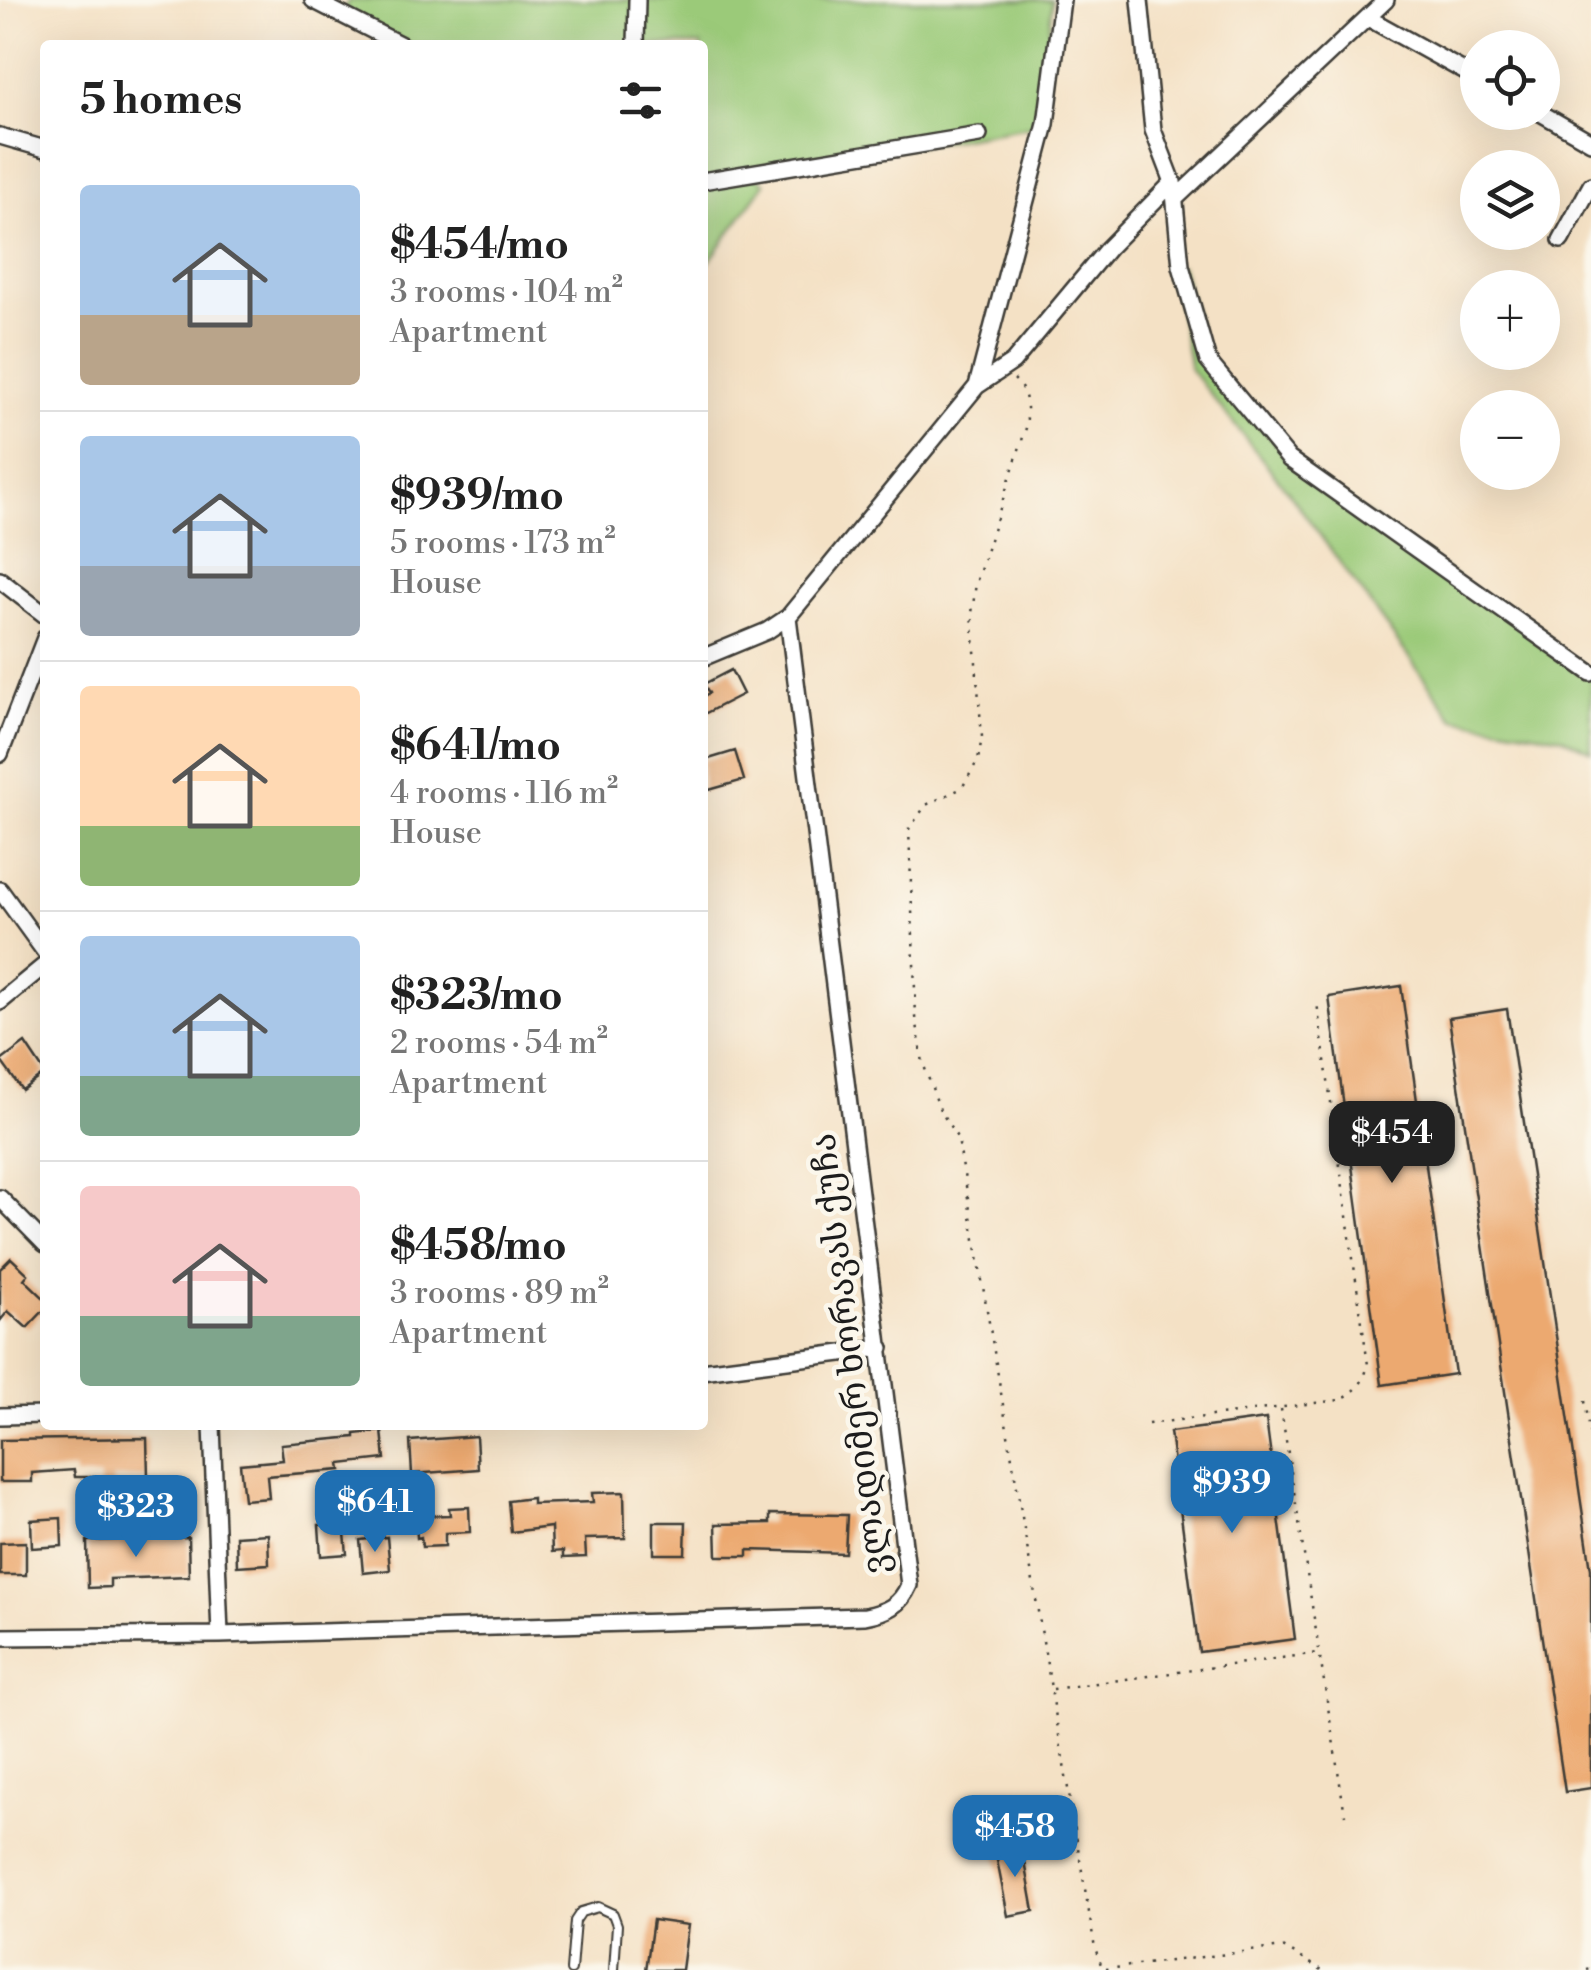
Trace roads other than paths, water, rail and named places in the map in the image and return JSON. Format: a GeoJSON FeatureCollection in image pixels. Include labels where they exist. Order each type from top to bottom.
{"type":"FeatureCollection","features":[{"type":"Feature","properties":{"kind":"street"},"geometry":{"type":"LineString","coordinates":[[313,0],[391,40]]}},
{"type":"Feature","properties":{"kind":"street"},"geometry":{"type":"LineString","coordinates":[[636,40],[637,0]]}},
{"type":"Feature","properties":{"kind":"street"},"geometry":{"type":"LineString","coordinates":[[977,386],[1046,124],[1062,0]]}},
{"type":"Feature","properties":{"kind":"street"},"geometry":{"type":"LineString","coordinates":[[1140,0],[1153,130],[1172,182],[1181,266],[1208,361],[1289,460],[1591,673]]}},
{"type":"Feature","properties":{"kind":"street"},"geometry":{"type":"LineString","coordinates":[[1175,200],[1386,0]]}},
{"type":"Feature","properties":{"kind":"street"},"geometry":{"type":"LineString","coordinates":[[1368,18],[1460,69]]}},
{"type":"Feature","properties":{"kind":"street"},"geometry":{"type":"LineString","coordinates":[[1560,124],[1591,142]]}},
{"type":"Feature","properties":{"kind":"street"},"geometry":{"type":"LineString","coordinates":[[708,180],[979,135]]}},
{"type":"Feature","properties":{"kind":"street"},"geometry":{"type":"LineString","coordinates":[[0,136],[40,148]]}},
{"type":"Feature","properties":{"kind":"street"},"geometry":{"type":"LineString","coordinates":[[708,656],[767,631],[788,617],[977,386],[1005,370],[1108,248],[1172,182]]}},
{"type":"Feature","properties":{"kind":"street"},"geometry":{"type":"LineString","coordinates":[[1560,240],[1591,186]]}},
{"type":"Feature","properties":{"kind":"street"},"geometry":{"type":"LineString","coordinates":[[0,580],[40,611]]}},
{"type":"Feature","properties":{"kind":"street","name":"ვლადიმერ ხორავას ქუჩა"},"geometry":{"type":"LineString","coordinates":[[0,1637],[220,1635],[864,1616],[898,1604],[909,1585],[788,617]]}},
{"type":"Feature","properties":{"kind":"street"},"geometry":{"type":"LineString","coordinates":[[0,754],[40,651]]}},
{"type":"Feature","properties":{"kind":"street"},"geometry":{"type":"LineString","coordinates":[[0,890],[40,945]]}},
{"type":"Feature","properties":{"kind":"street"},"geometry":{"type":"LineString","coordinates":[[0,1002],[40,969]]}},
{"type":"Feature","properties":{"kind":"street"},"geometry":{"type":"LineString","coordinates":[[0,1198],[40,1239]]}},
{"type":"Feature","properties":{"kind":"street"},"geometry":{"type":"LineString","coordinates":[[708,1370],[880,1348]]}},
{"type":"Feature","properties":{"kind":"street"},"geometry":{"type":"LineString","coordinates":[[0,1416],[40,1415]]}},
{"type":"Feature","properties":{"kind":"street"},"geometry":{"type":"LineString","coordinates":[[212,1430],[220,1635]]}},
{"type":"Feature","properties":{"kind":"lane"},"geometry":{"type":"LineString","coordinates":[[571,1970],[575,1922],[581,1912],[598,1907],[613,1914],[617,1926],[614,1970]]}}]}
